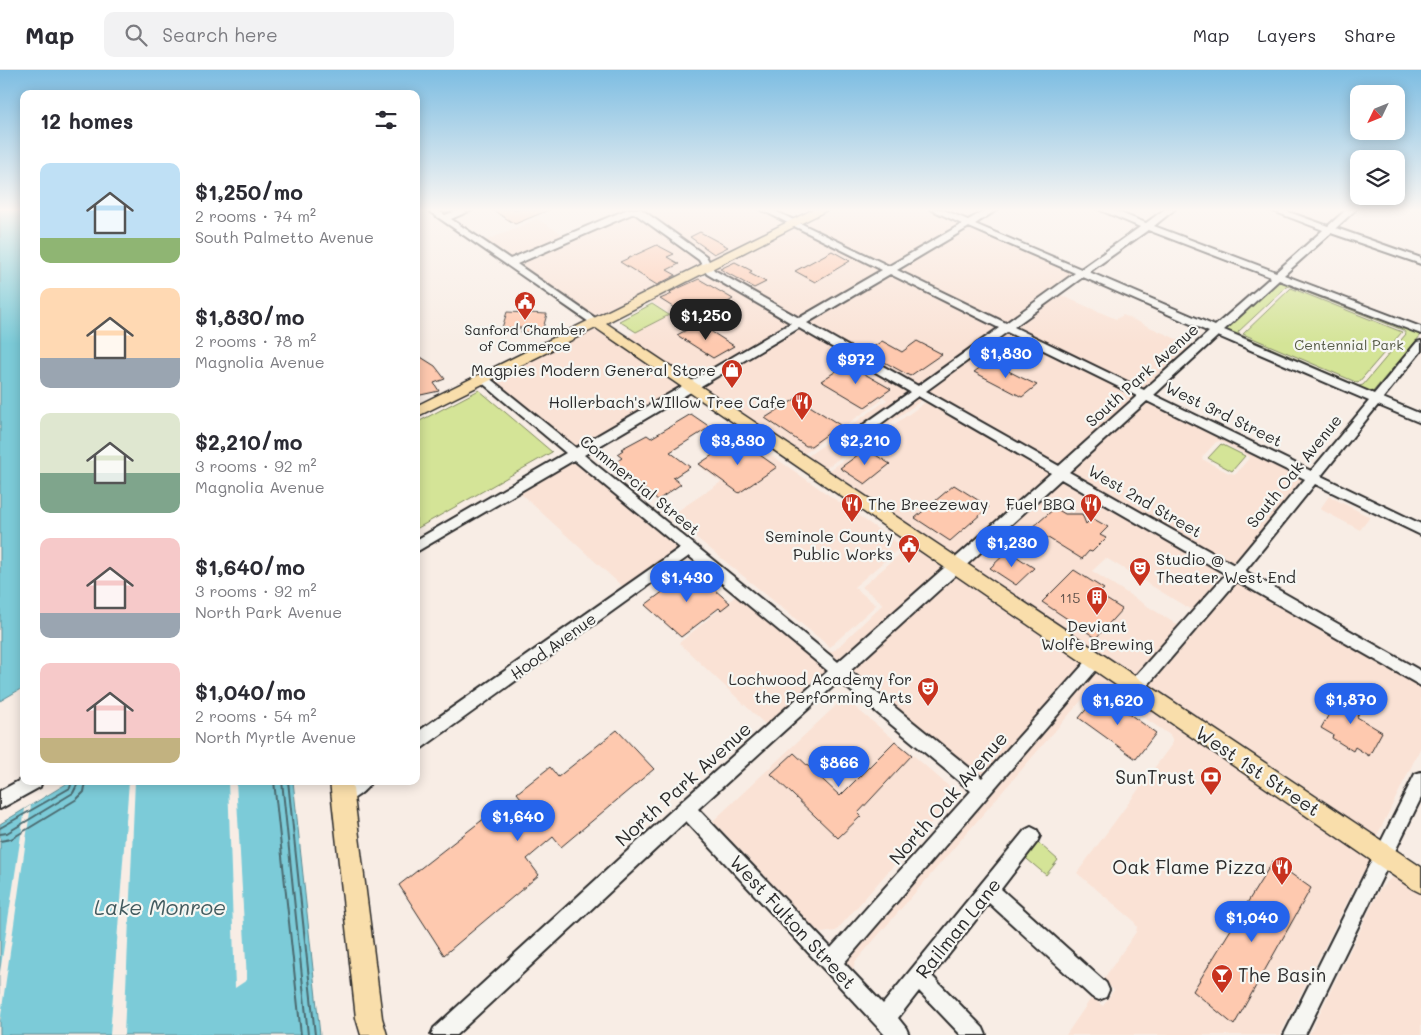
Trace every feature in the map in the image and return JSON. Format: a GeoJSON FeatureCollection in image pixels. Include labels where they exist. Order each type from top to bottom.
{"type":"FeatureCollection","features":[{"type":"Feature","properties":{"kind":"main road"},"geometry":{"type":"LineString","coordinates":[[420,410],[733,254]]}},
{"type":"Feature","properties":{"kind":"main road","name":"West 1st Street"},"geometry":{"type":"LineString","coordinates":[[596,322],[1421,881]]}},
{"type":"Feature","properties":{"kind":"main road"},"geometry":{"type":"LineString","coordinates":[[342,788],[370,1029]]}},
{"type":"Feature","properties":{"kind":"street"},"geometry":{"type":"LineString","coordinates":[[497,254],[596,322]]}},
{"type":"Feature","properties":{"kind":"street"},"geometry":{"type":"LineString","coordinates":[[510,263],[531,254]]}},
{"type":"Feature","properties":{"kind":"street","name":"West 2nd Street"},"geometry":{"type":"LineString","coordinates":[[697,254],[703,258],[710,272],[1421,679]]}},
{"type":"Feature","properties":{"kind":"street","name":"West 3rd Street"},"geometry":{"type":"LineString","coordinates":[[857,254],[1421,530]]}},
{"type":"Feature","properties":{"kind":"street"},"geometry":{"type":"LineString","coordinates":[[420,545],[917,254]]}},
{"type":"Feature","properties":{"kind":"street"},"geometry":{"type":"LineString","coordinates":[[1037,254],[1421,419]]}},
{"type":"Feature","properties":{"kind":"street"},"geometry":{"type":"LineString","coordinates":[[867,428],[1108,254]]}},
{"type":"Feature","properties":{"kind":"street"},"geometry":{"type":"LineString","coordinates":[[1220,254],[1421,331]]}},
{"type":"Feature","properties":{"kind":"street","name":"South Park Avenue"},"geometry":{"type":"LineString","coordinates":[[956,567],[1302,254]]}},
{"type":"Feature","properties":{"kind":"street"},"geometry":{"type":"LineString","coordinates":[[1401,254],[1421,261]]}},
{"type":"Feature","properties":{"kind":"street","name":"South Oak Avenue"},"geometry":{"type":"LineString","coordinates":[[1135,688],[1235,573],[1421,344]]}},
{"type":"Feature","properties":{"kind":"street","name":"Commercial Street"},"geometry":{"type":"LineString","coordinates":[[484,379],[984,790]]}},
{"type":"Feature","properties":{"kind":"street","name":"Hood Avenue"},"geometry":{"type":"LineString","coordinates":[[420,740],[690,548]]}},
{"type":"Feature","properties":{"kind":"street","name":"North Park Avenue"},"geometry":{"type":"LineString","coordinates":[[441,1035],[686,809],[956,567]]}},
{"type":"Feature","properties":{"kind":"street","name":"North Oak Avenue"},"geometry":{"type":"LineString","coordinates":[[832,963],[1096,661]]}},
{"type":"Feature","properties":{"kind":"street"},"geometry":{"type":"LineString","coordinates":[[1294,1035],[1421,780]]}},
{"type":"Feature","properties":{"kind":"street"},"geometry":{"type":"LineString","coordinates":[[0,801],[27,785]]}},
{"type":"Feature","properties":{"kind":"street","name":"West Fulton Street"},"geometry":{"type":"LineString","coordinates":[[686,809],[899,1035]]}},
{"type":"Feature","properties":{"kind":"street","name":"Railman Lane"},"geometry":{"type":"LineString","coordinates":[[884,1019],[1031,836]]}},
{"type":"Feature","properties":{"kind":"street"},"geometry":{"type":"LineString","coordinates":[[988,890],[1099,990]]}},
{"type":"Feature","properties":{"kind":"street"},"geometry":{"type":"LineString","coordinates":[[918,976],[976,1035]]}},
{"type":"Feature","properties":{"kind":"shaded area"},"geometry":{"type":"Polygon","coordinates":[[[503,254],[525,254],[511,260],[503,254]]]}},
{"type":"Feature","properties":{"kind":"shaded area"},"geometry":{"type":"Polygon","coordinates":[[[537,254],[691,254],[699,260],[702,266],[597,318],[517,263],[537,254]]]}},
{"type":"Feature","properties":{"kind":"shaded area"},"geometry":{"type":"Polygon","coordinates":[[[703,254],[726,254],[710,262],[703,254]]]}},
{"type":"Feature","properties":{"kind":"shaded area"},"geometry":{"type":"Polygon","coordinates":[[[739,254],[850,254],[883,270],[798,318],[715,271],[713,267],[739,254]]]}},
{"type":"Feature","properties":{"kind":"shaded area"},"geometry":{"type":"Polygon","coordinates":[[[865,254],[911,254],[890,266],[865,254]]]}},
{"type":"Feature","properties":{"kind":"shaded area"},"geometry":{"type":"Polygon","coordinates":[[[924,254],[1031,254],[1074,273],[1004,323],[897,270],[924,254]]]}},
{"type":"Feature","properties":{"kind":"shaded area"},"geometry":{"type":"Polygon","coordinates":[[[890,274],[998,327],[917,386],[805,322],[890,274]]]}},
{"type":"Feature","properties":{"kind":"shaded area"},"geometry":{"type":"Polygon","coordinates":[[[696,276],[709,277],[841,353],[845,357],[844,360],[831,370],[882,400],[801,456],[625,338],[670,314],[648,300],[696,276]]]}},
{"type":"Feature","properties":{"kind":"shaded area"},"geometry":{"type":"Polygon","coordinates":[[[1058,294],[1116,319],[1123,315],[1192,346],[1143,390],[1013,327],[1058,294]]]}},
{"type":"Feature","properties":{"kind":"shaded area"},"geometry":{"type":"Polygon","coordinates":[[[594,327],[682,387],[577,448],[492,379],[594,327]]]}},
{"type":"Feature","properties":{"kind":"shaded area"},"geometry":{"type":"Polygon","coordinates":[[[1007,332],[1137,395],[1058,466],[925,391],[1007,332]]]}},
{"type":"Feature","properties":{"kind":"shaded area"},"geometry":{"type":"Polygon","coordinates":[[[850,358],[909,392],[859,428],[867,433],[918,397],[922,400],[823,470],[805,458],[887,400],[837,369],[848,362],[850,358]]]}},
{"type":"Feature","properties":{"kind":"shaded area"},"geometry":{"type":"Polygon","coordinates":[[[1147,400],[1304,477],[1232,565],[1069,472],[1147,400]],[[1220,441],[1216,442],[1202,459],[1229,473],[1236,474],[1250,457],[1220,441]]]}},
{"type":"Feature","properties":{"kind":"shaded area"},"geometry":{"type":"Polygon","coordinates":[[[926,402],[1217,570],[1220,577],[1193,611],[1106,558],[1092,571],[1179,626],[1140,674],[1130,676],[826,473],[926,402]]]}},
{"type":"Feature","properties":{"kind":"shaded area"},"geometry":{"type":"Polygon","coordinates":[[[747,431],[946,567],[840,661],[829,652],[835,650],[882,605],[880,601],[862,587],[906,549],[907,544],[747,431]]]}},
{"type":"Feature","properties":{"kind":"shaded area"},"geometry":{"type":"Polygon","coordinates":[[[741,434],[902,546],[854,587],[876,605],[830,647],[670,516],[721,482],[698,465],[741,434]]]}},
{"type":"Feature","properties":{"kind":"shaded area"},"geometry":{"type":"Polygon","coordinates":[[[574,460],[680,548],[624,588],[519,492],[574,460]]]}},
{"type":"Feature","properties":{"kind":"shaded area"},"geometry":{"type":"Polygon","coordinates":[[[1329,496],[1370,517],[1360,530],[1320,509],[1329,496]]]}},
{"type":"Feature","properties":{"kind":"shaded area"},"geometry":{"type":"Polygon","coordinates":[[[957,575],[1084,661],[982,778],[852,670],[957,575]]]}},
{"type":"Feature","properties":{"kind":"shaded area"},"geometry":{"type":"Polygon","coordinates":[[[1238,581],[1421,687],[1421,747],[1375,840],[1147,688],[1238,581]]]}},
{"type":"Feature","properties":{"kind":"shaded area"},"geometry":{"type":"Polygon","coordinates":[[[737,595],[829,671],[767,726],[679,643],[737,595]]]}},
{"type":"Feature","properties":{"kind":"shaded area"},"geometry":{"type":"Polygon","coordinates":[[[1098,671],[1376,860],[1361,875],[1280,1035],[1066,1035],[1092,997],[1103,1006],[1114,990],[1103,980],[1136,932],[1137,927],[1133,920],[1077,873],[1173,741],[1170,735],[1097,686],[1093,687],[855,962],[853,970],[846,963],[1098,671]]]}},
{"type":"Feature","properties":{"kind":"shaded area"},"geometry":{"type":"Polygon","coordinates":[[[844,698],[913,755],[953,790],[953,793],[951,800],[836,931],[822,933],[817,931],[713,821],[844,698]]]}},
{"type":"Feature","properties":{"kind":"shaded area"},"geometry":{"type":"Polygon","coordinates":[[[1396,873],[1421,891],[1421,1035],[1309,1035],[1380,889],[1396,873]]]}},
{"type":"Feature","properties":{"kind":"green space"},"geometry":{"type":"Polygon","coordinates":[[[1280,280],[1421,335],[1371,394],[1224,330],[1280,280]],[[1290,286],[1286,287],[1238,332],[1359,386],[1363,385],[1406,334],[1403,330],[1290,286]]]}},
{"type":"Feature","properties":{"kind":"green space","name":"Centennial Park"},"geometry":{"type":"Polygon","coordinates":[[[1291,288],[1402,332],[1358,383],[1243,334],[1291,288]]]}},
{"type":"Feature","properties":{"kind":"green space"},"geometry":{"type":"Polygon","coordinates":[[[652,304],[669,315],[636,332],[619,321],[652,304]]]}},
{"type":"Feature","properties":{"kind":"green space"},"geometry":{"type":"Polygon","coordinates":[[[479,390],[552,452],[420,527],[420,421],[479,390]]]}},
{"type":"Feature","properties":{"kind":"green space"},"geometry":{"type":"Polygon","coordinates":[[[1221,444],[1245,456],[1232,471],[1208,458],[1221,444]]]}},
{"type":"Feature","properties":{"kind":"green space"},"geometry":{"type":"Polygon","coordinates":[[[1033,838],[1058,860],[1046,875],[1021,854],[1033,838]]]}},
{"type":"Feature","properties":{"kind":"water"},"geometry":{"type":"Polygon","coordinates":[[[0,254],[20,254],[20,689],[0,701],[0,254]]]}},
{"type":"Feature","properties":{"kind":"water","name":"Lake Monroe"},"geometry":{"type":"Polygon","coordinates":[[[64,785],[293,785],[320,1035],[0,1035],[0,824],[64,785]]]}},
{"type":"Feature","properties":{"kind":"pier"},"geometry":{"type":"Polygon","coordinates":[[[129,785],[135,785],[124,1035],[110,1035],[129,785]]]}},
{"type":"Feature","properties":{"kind":"pier"},"geometry":{"type":"Polygon","coordinates":[[[228,785],[236,785],[247,980],[235,988],[228,785]]]}},
{"type":"Feature","properties":{"kind":"pier"},"geometry":{"type":"Polygon","coordinates":[[[31,805],[0,1022],[0,972],[25,809],[31,805]]]}},
{"type":"Feature","properties":{"kind":"building"},"geometry":{"type":"Polygon","coordinates":[[[637,254],[674,254],[667,257],[679,264],[667,270],[676,275],[657,285],[620,262],[637,254]]]}},
{"type":"Feature","properties":{"kind":"building"},"geometry":{"type":"Polygon","coordinates":[[[826,254],[837,254],[850,261],[815,282],[795,271],[826,254]]]}},
{"type":"Feature","properties":{"kind":"building"},"geometry":{"type":"Polygon","coordinates":[[[735,262],[752,271],[749,273],[766,282],[754,288],[720,269],[735,262]]]}},
{"type":"Feature","properties":{"kind":"building"},"geometry":{"type":"Polygon","coordinates":[[[699,279],[733,299],[695,321],[660,299],[672,294],[670,292],[699,279]]]}},
{"type":"Feature","properties":{"kind":"building","name":"Sanford Chamber of Commerce"},"geometry":{"type":"Polygon","coordinates":[[[507,312],[547,314],[542,332],[521,332],[522,328],[502,328],[507,312]]]}},
{"type":"Feature","properties":{"kind":"building"},"geometry":{"type":"Polygon","coordinates":[[[698,324],[734,346],[713,358],[677,335],[698,324]]]}},
{"type":"Feature","properties":{"kind":"building"},"geometry":{"type":"Polygon","coordinates":[[[882,341],[902,352],[917,341],[942,354],[910,376],[866,352],[882,341]]]}},
{"type":"Feature","properties":{"kind":"building"},"geometry":{"type":"Polygon","coordinates":[[[420,357],[435,366],[445,379],[434,383],[439,391],[420,395],[420,357]]]}},
{"type":"Feature","properties":{"kind":"building"},"geometry":{"type":"Polygon","coordinates":[[[989,361],[1037,385],[1022,397],[974,372],[989,361]]]}},
{"type":"Feature","properties":{"kind":"building"},"geometry":{"type":"Polygon","coordinates":[[[847,364],[891,389],[865,407],[821,381],[847,364]]]}},
{"type":"Feature","properties":{"kind":"building","name":"Hollerbach's WIllow Tree Cafe"},"geometry":{"type":"Polygon","coordinates":[[[797,398],[840,425],[811,446],[806,446],[765,418],[797,398]]]}},
{"type":"Feature","properties":{"kind":"building"},"geometry":{"type":"Polygon","coordinates":[[[691,414],[710,427],[670,452],[690,467],[673,478],[681,484],[658,500],[613,464],[622,458],[617,454],[623,450],[621,449],[647,435],[651,438],[691,414]]]}},
{"type":"Feature","properties":{"kind":"building"},"geometry":{"type":"Polygon","coordinates":[[[737,439],[777,467],[739,493],[699,464],[737,439]]]}},
{"type":"Feature","properties":{"kind":"building"},"geometry":{"type":"Polygon","coordinates":[[[866,449],[890,464],[865,484],[840,468],[866,449]]]}},
{"type":"Feature","properties":{"kind":"building"},"geometry":{"type":"Polygon","coordinates":[[[954,485],[989,507],[950,541],[915,518],[954,485]]]}},
{"type":"Feature","properties":{"kind":"building"},"geometry":{"type":"Polygon","coordinates":[[[1055,508],[1065,514],[1082,514],[1086,524],[1092,518],[1108,527],[1100,535],[1106,538],[1082,559],[1032,528],[1055,508]]]}},
{"type":"Feature","properties":{"kind":"building"},"geometry":{"type":"Polygon","coordinates":[[[1008,551],[1034,568],[1016,585],[990,568],[1008,551]]]}},
{"type":"Feature","properties":{"kind":"building"},"geometry":{"type":"Polygon","coordinates":[[[692,570],[730,603],[721,610],[719,608],[681,637],[645,605],[692,570]]]}},
{"type":"Feature","properties":{"kind":"building"},"geometry":{"type":"Polygon","coordinates":[[[1074,570],[1104,589],[1098,594],[1122,609],[1096,638],[1042,602],[1074,570]]]}},
{"type":"Feature","properties":{"kind":"building"},"geometry":{"type":"Polygon","coordinates":[[[1343,690],[1364,702],[1357,717],[1382,732],[1369,756],[1355,747],[1353,751],[1332,738],[1333,735],[1321,728],[1343,690]]]}},
{"type":"Feature","properties":{"kind":"building"},"geometry":{"type":"Polygon","coordinates":[[[1100,693],[1156,733],[1136,759],[1079,718],[1100,693]]]}},
{"type":"Feature","properties":{"kind":"building"},"geometry":{"type":"Polygon","coordinates":[[[617,730],[654,769],[561,847],[553,837],[527,859],[539,875],[444,955],[399,885],[490,814],[503,831],[530,810],[517,793],[550,767],[558,777],[617,730]]]}},
{"type":"Feature","properties":{"kind":"building"},"geometry":{"type":"Polygon","coordinates":[[[895,741],[912,755],[858,813],[861,816],[838,838],[771,774],[794,753],[840,796],[895,741]]]}},
{"type":"Feature","properties":{"kind":"building"},"geometry":{"type":"Polygon","coordinates":[[[1273,861],[1311,888],[1234,1025],[1193,991],[1273,861]]]}},
{"type":"Feature","properties":{"kind":"place","name":"Sanford Chamber of Commerce"},"geometry":{"type":"Point","coordinates":[525,321]}},
{"type":"Feature","properties":{"kind":"place","name":"Magpies Modern General Store"},"geometry":{"type":"Point","coordinates":[732,389]}},
{"type":"Feature","properties":{"kind":"place","name":"Hollerbach's WIllow Tree Cafe"},"geometry":{"type":"Point","coordinates":[802,421]}},
{"type":"Feature","properties":{"kind":"place","name":"The Breezeway"},"geometry":{"type":"Point","coordinates":[852,523]}},
{"type":"Feature","properties":{"kind":"place","name":"Fuel BBQ"},"geometry":{"type":"Point","coordinates":[1091,523]}},
{"type":"Feature","properties":{"kind":"place","name":"Seminole County Public Works"},"geometry":{"type":"Point","coordinates":[909,564]}},
{"type":"Feature","properties":{"kind":"place","name":"Studio @ Theater West End"},"geometry":{"type":"Point","coordinates":[1140,587]}},
{"type":"Feature","properties":{"kind":"place","name":"Deviant Wolfe Brewing"},"geometry":{"type":"Point","coordinates":[1097,616]}},
{"type":"Feature","properties":{"kind":"place","name":"Lochwood Academy for the Performing Arts"},"geometry":{"type":"Point","coordinates":[928,707]}},
{"type":"Feature","properties":{"kind":"place","name":"SunTrust"},"geometry":{"type":"Point","coordinates":[1211,796]}},
{"type":"Feature","properties":{"kind":"place","name":"Oak Flame Pizza"},"geometry":{"type":"Point","coordinates":[1282,886]}},
{"type":"Feature","properties":{"kind":"place","name":"The Basin"},"geometry":{"type":"Point","coordinates":[1222,994]}}]}
